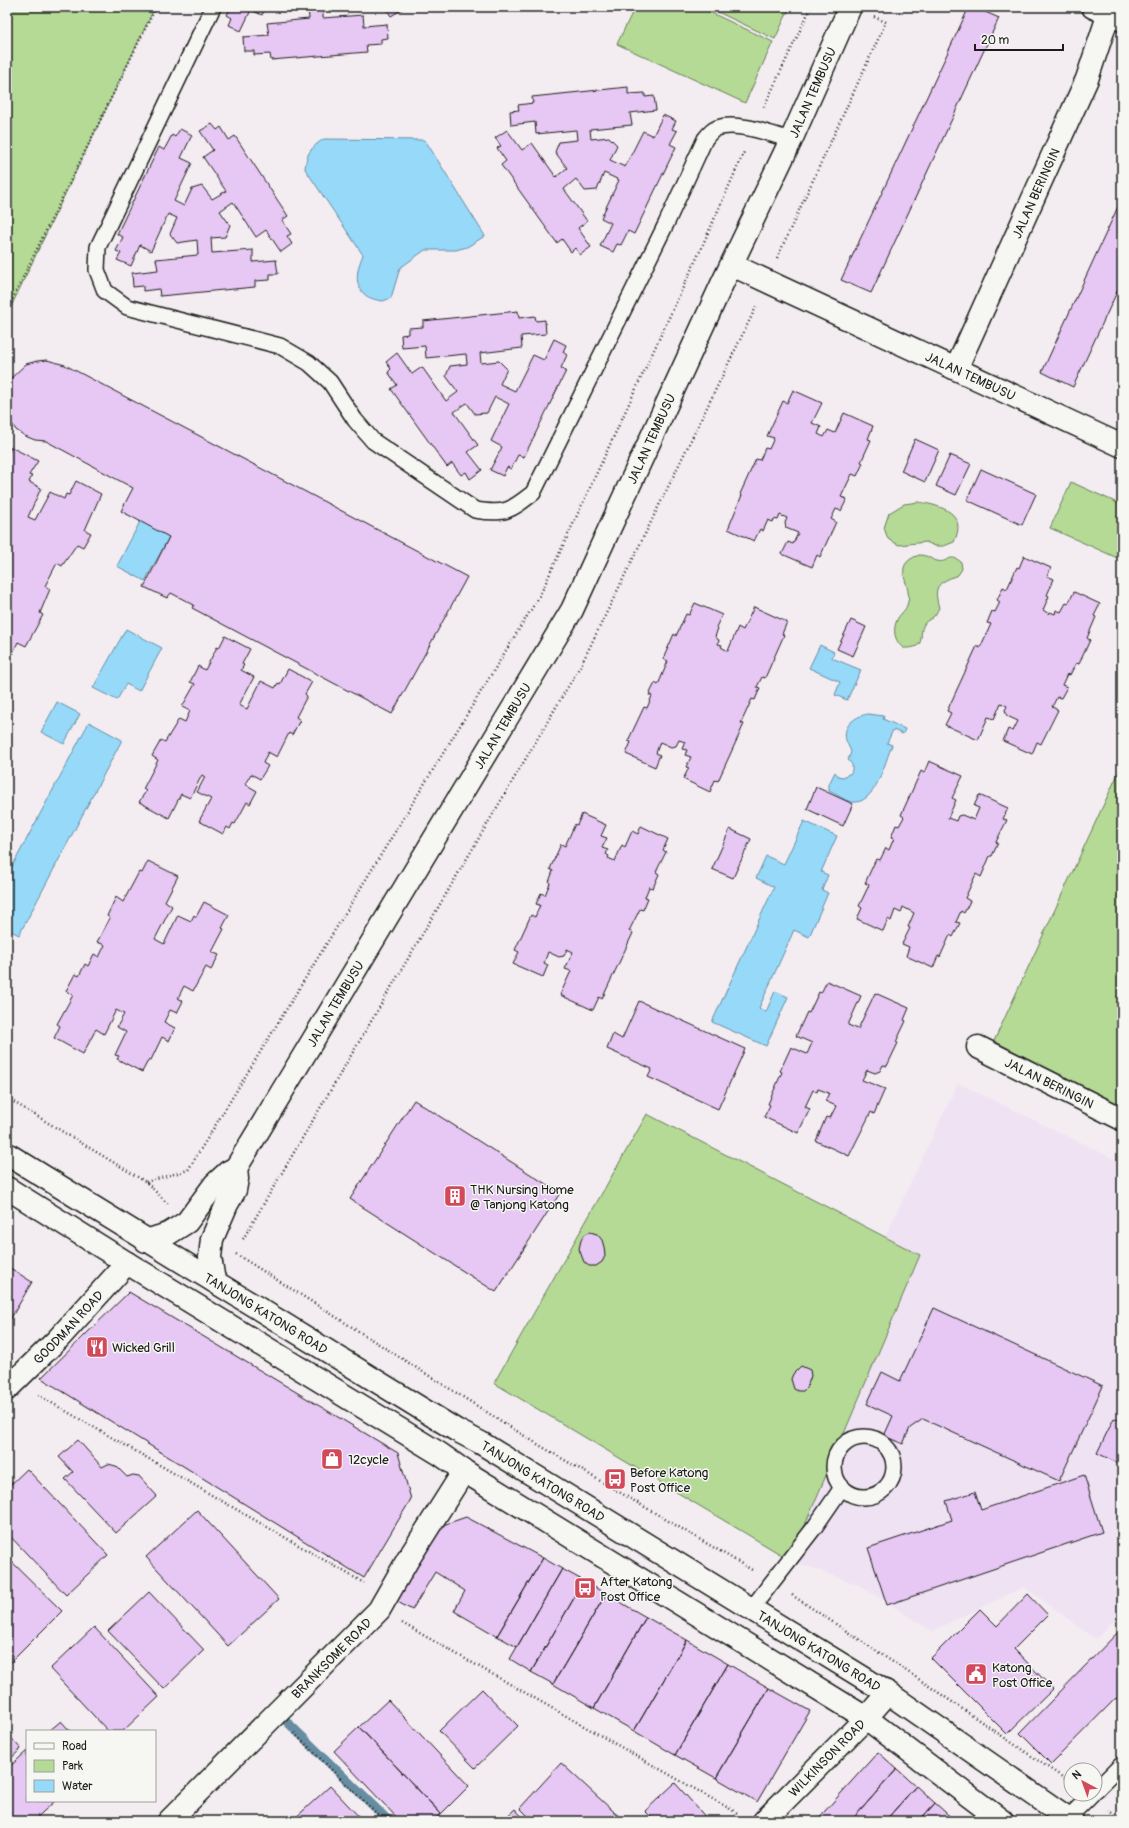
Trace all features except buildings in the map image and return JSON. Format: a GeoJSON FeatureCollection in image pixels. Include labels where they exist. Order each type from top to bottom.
{"type":"FeatureCollection","features":[{"type":"Feature","properties":{"kind":"street","name":"JALAN TEMBUSU"},"geometry":{"type":"LineString","coordinates":[[236,1168],[572,610],[791,140],[850,7]]}},
{"type":"Feature","properties":{"kind":"street","name":"JALAN BERINGIN"},"geometry":{"type":"LineString","coordinates":[[956,369],[1086,79],[1108,12]]}},
{"type":"Feature","properties":{"kind":"street","name":"JALAN TEMBUSU"},"geometry":{"type":"LineString","coordinates":[[732,265],[1122,446]]}},
{"type":"Feature","properties":{"kind":"street","name":"JALAN BERINGIN"},"geometry":{"type":"LineString","coordinates":[[978,1047],[1122,1119]]}},
{"type":"Feature","properties":{"kind":"street","name":"TANJONG KATONG ROAD"},"geometry":{"type":"LineString","coordinates":[[7,1154],[146,1241],[214,1281],[456,1430],[499,1454],[888,1692],[1070,1820]]}},
{"type":"Feature","properties":{"kind":"street"},"geometry":{"type":"LineString","coordinates":[[146,1241],[168,1234],[187,1222],[215,1184],[228,1172],[236,1168],[237,1179],[235,1190],[227,1204],[212,1239],[210,1257],[214,1281]]}},
{"type":"Feature","properties":{"kind":"street"},"geometry":{"type":"LineString","coordinates":[[7,1188],[866,1718],[1002,1821]]}},
{"type":"Feature","properties":{"kind":"street","name":"GOODMAN ROAD"},"geometry":{"type":"LineString","coordinates":[[7,1389],[58,1339],[127,1263]]}},
{"type":"Feature","properties":{"kind":"street","name":"BRANKSOME ROAD"},"geometry":{"type":"LineString","coordinates":[[169,1821],[383,1604],[407,1561],[464,1471]]}},
{"type":"Feature","properties":{"kind":"street","name":"WILKINSON ROAD"},"geometry":{"type":"LineString","coordinates":[[754,1819],[866,1718],[888,1692]]}},
{"type":"Feature","properties":{"kind":"lane"},"geometry":{"type":"LineString","coordinates":[[213,7],[98,247],[97,270],[106,291],[127,307],[280,346],[310,364],[330,382],[355,420],[373,441],[475,510],[495,514],[514,508],[533,492],[666,224],[705,139],[715,129],[730,126],[754,130],[791,140]]}},
{"type":"Feature","properties":{"kind":"lane"},"geometry":{"type":"LineString","coordinates":[[857,1438],[873,1438],[886,1446],[894,1460],[893,1476],[885,1490],[871,1497],[855,1497],[841,1489],[834,1474],[834,1459],[842,1445],[857,1438]]}},
{"type":"Feature","properties":{"kind":"lane"},"geometry":{"type":"LineString","coordinates":[[752,1608],[814,1528],[841,1489]]}},
{"type":"Feature","properties":{"kind":"lane"},"geometry":{"type":"LineString","coordinates":[[1103,1784],[1120,1769]]}},
{"type":"Feature","properties":{"kind":"lane"},"geometry":{"type":"LineString","coordinates":[[1070,1820],[1085,1802]]}},
{"type":"Feature","properties":{"kind":"path"},"geometry":{"type":"LineString","coordinates":[[7,310],[156,7]]}},
{"type":"Feature","properties":{"kind":"path"},"geometry":{"type":"LineString","coordinates":[[146,1182],[188,1170],[540,595],[700,252],[811,7]]}},
{"type":"Feature","properties":{"kind":"path"},"geometry":{"type":"LineString","coordinates":[[776,261],[886,22],[872,16]]}},
{"type":"Feature","properties":{"kind":"path"},"geometry":{"type":"LineString","coordinates":[[235,1253],[582,663],[755,305],[763,304]]}},
{"type":"Feature","properties":{"kind":"path"},"geometry":{"type":"LineString","coordinates":[[7,1098],[146,1182],[187,1222]]}},
{"type":"Feature","properties":{"kind":"path"},"geometry":{"type":"LineString","coordinates":[[212,1239],[539,1445],[758,1573]]}},
{"type":"Feature","properties":{"kind":"path"},"geometry":{"type":"LineString","coordinates":[[34,1393],[383,1604],[754,1819]]}},
{"type":"Feature","properties":{"kind":"path"},"geometry":{"type":"LineString","coordinates":[[788,1593],[930,1686],[1063,1777]]}},
{"type":"Feature","properties":{"kind":"path"},"geometry":{"type":"LineString","coordinates":[[274,1716],[285,1723],[384,1821]]}},
{"type":"Feature","properties":{"kind":"shaded area"},"geometry":{"type":"Polygon","coordinates":[[[958,1083],[1122,1163],[1122,1612],[1096,1639],[1024,1587],[932,1631],[859,1585],[790,1560],[920,1255],[885,1237],[958,1083]]]}},
{"type":"Feature","properties":{"kind":"green space"},"geometry":{"type":"Polygon","coordinates":[[[7,7],[155,7],[7,315],[7,7]]]}},
{"type":"Feature","properties":{"kind":"green space"},"geometry":{"type":"Polygon","coordinates":[[[635,7],[699,7],[773,42],[745,103],[617,44],[635,7]]]}},
{"type":"Feature","properties":{"kind":"green space"},"geometry":{"type":"Polygon","coordinates":[[[707,7],[790,7],[775,39],[707,7]]]}},
{"type":"Feature","properties":{"kind":"green space"},"geometry":{"type":"Polygon","coordinates":[[[1071,482],[1122,505],[1122,560],[1050,528],[1071,482]]]}},
{"type":"Feature","properties":{"kind":"green space"},"geometry":{"type":"Polygon","coordinates":[[[919,502],[944,509],[955,518],[958,524],[954,542],[944,546],[935,546],[926,542],[899,545],[888,539],[884,528],[889,513],[904,504],[919,502]]]}},
{"type":"Feature","properties":{"kind":"green space"},"geometry":{"type":"Polygon","coordinates":[[[919,555],[937,561],[944,561],[954,558],[961,562],[962,569],[958,575],[945,580],[938,586],[936,595],[939,608],[935,615],[926,622],[923,627],[921,640],[917,646],[903,648],[896,638],[895,626],[898,618],[905,610],[909,598],[904,577],[905,565],[919,555]]]}},
{"type":"Feature","properties":{"kind":"green space"},"geometry":{"type":"Polygon","coordinates":[[[1122,765],[1122,1106],[994,1041],[1122,765]]]}},
{"type":"Feature","properties":{"kind":"green space"},"geometry":{"type":"Polygon","coordinates":[[[647,1114],[920,1255],[790,1560],[494,1383],[647,1114]]]}},
{"type":"Feature","properties":{"kind":"water"},"geometry":{"type":"Polygon","coordinates":[[[324,139],[425,140],[485,236],[467,247],[456,250],[425,250],[400,268],[391,298],[383,301],[366,296],[358,285],[357,278],[363,255],[305,169],[310,151],[324,139]]]}},
{"type":"Feature","properties":{"kind":"water"},"geometry":{"type":"Polygon","coordinates":[[[145,512],[174,528],[145,581],[117,566],[145,512]]]}},
{"type":"Feature","properties":{"kind":"water"},"geometry":{"type":"Polygon","coordinates":[[[126,629],[162,648],[139,691],[126,684],[117,700],[93,688],[126,629]]]}},
{"type":"Feature","properties":{"kind":"water"},"geometry":{"type":"Polygon","coordinates":[[[820,645],[834,652],[832,658],[861,670],[847,700],[835,695],[840,682],[809,668],[820,645]]]}},
{"type":"Feature","properties":{"kind":"water"},"geometry":{"type":"Polygon","coordinates":[[[57,702],[80,714],[64,744],[41,732],[57,702]]]}},
{"type":"Feature","properties":{"kind":"water"},"geometry":{"type":"Polygon","coordinates":[[[868,714],[884,716],[883,719],[905,729],[903,734],[893,730],[887,743],[892,745],[883,771],[873,790],[867,797],[860,801],[851,802],[829,791],[829,784],[835,772],[838,776],[843,777],[851,773],[852,766],[848,760],[851,752],[846,740],[846,730],[854,719],[868,714]]]}},
{"type":"Feature","properties":{"kind":"water"},"geometry":{"type":"Polygon","coordinates":[[[89,722],[122,740],[19,935],[7,929],[7,876],[89,722]]]}},
{"type":"Feature","properties":{"kind":"water"},"geometry":{"type":"Polygon","coordinates":[[[804,821],[837,836],[821,872],[828,875],[822,890],[828,893],[809,937],[794,930],[759,1008],[766,1012],[775,991],[788,997],[766,1046],[712,1022],[774,887],[756,878],[766,856],[784,864],[804,821]]]}},
{"type":"Feature","properties":{"kind":"waterway"},"geometry":{"type":"LineString","coordinates":[[277,1712],[389,1821]]}},
{"type":"Feature","properties":{"kind":"place","name":"THK Nursing Home @ Tanjong Katong"},"geometry":{"type":"Point","coordinates":[455,1196]}},
{"type":"Feature","properties":{"kind":"place","name":"Wicked Grill"},"geometry":{"type":"Point","coordinates":[97,1347]}},
{"type":"Feature","properties":{"kind":"place","name":"12cycle"},"geometry":{"type":"Point","coordinates":[332,1459]}},
{"type":"Feature","properties":{"kind":"place","name":"Before Katong Post Office"},"geometry":{"type":"Point","coordinates":[615,1479]}},
{"type":"Feature","properties":{"kind":"place","name":"After Katong Post Office"},"geometry":{"type":"Point","coordinates":[585,1588]}},
{"type":"Feature","properties":{"kind":"place","name":"Katong Post Office"},"geometry":{"type":"Point","coordinates":[976,1674]}}]}
